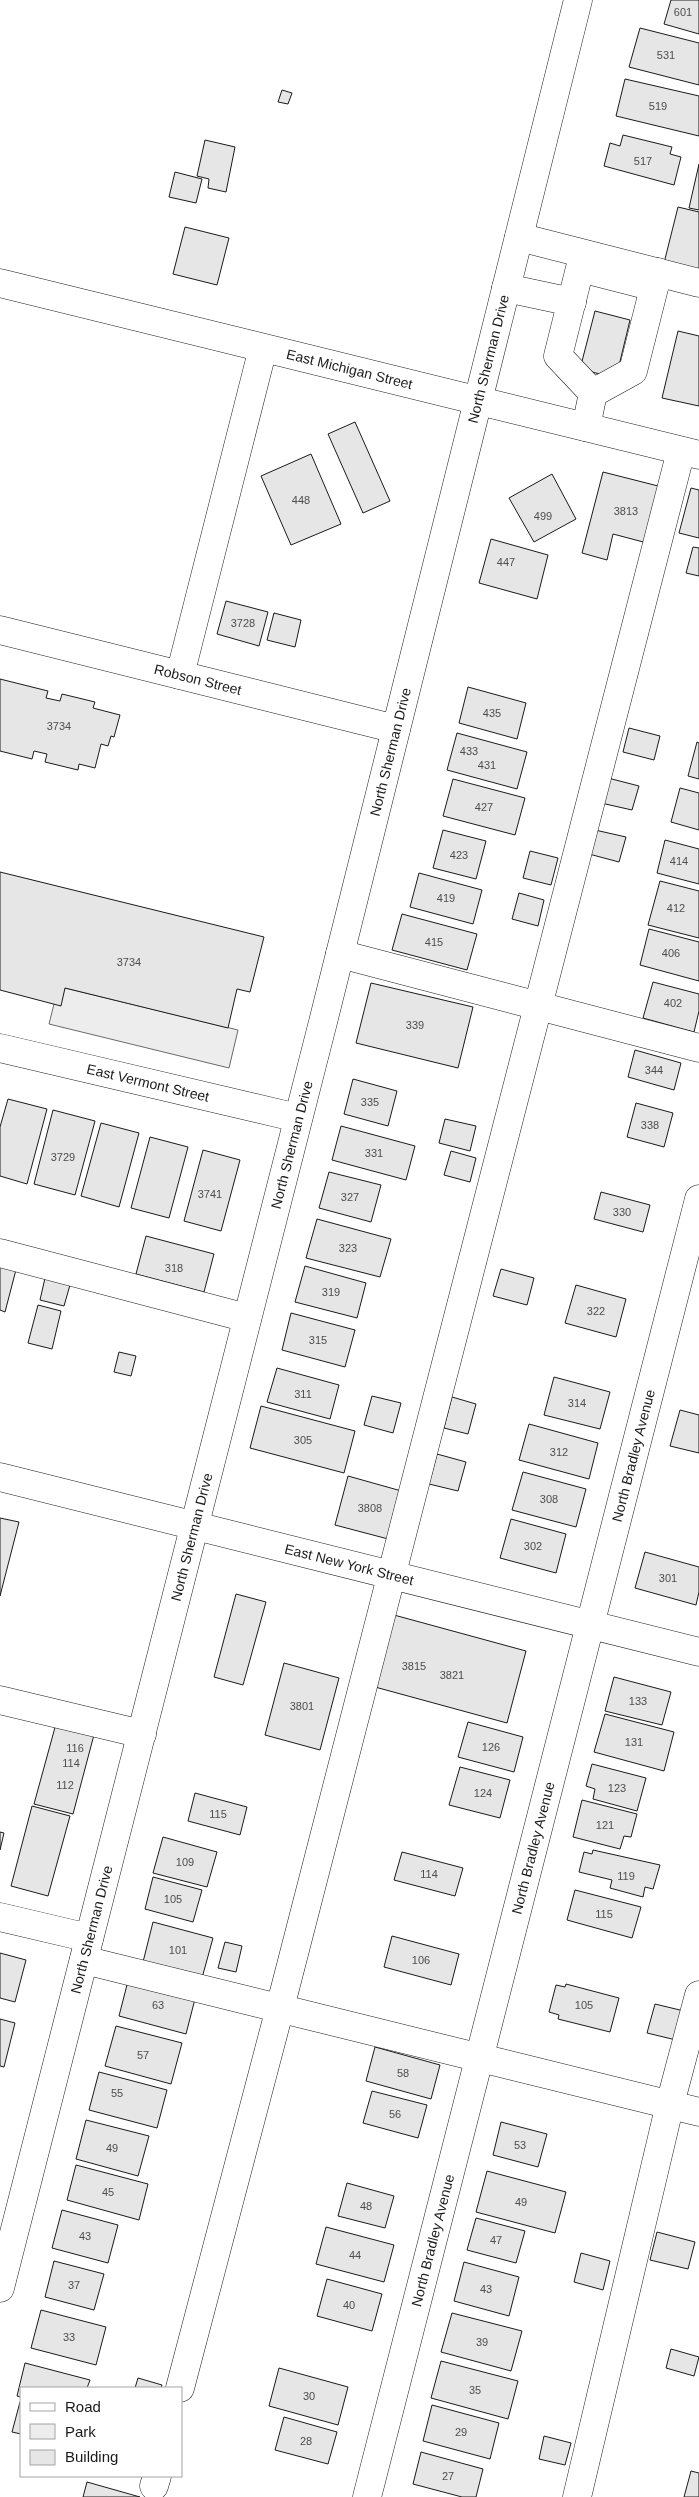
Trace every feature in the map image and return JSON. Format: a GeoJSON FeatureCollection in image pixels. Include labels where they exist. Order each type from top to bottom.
{"type":"FeatureCollection","features":[{"type":"Feature","properties":{"kind":"main road","name":"North Sherman Drive"},"geometry":{"type":"LineString","coordinates":[[0,2288],[340,954],[578,0]]}},
{"type":"Feature","properties":{"kind":"main road"},"geometry":{"type":"LineString","coordinates":[[519,237],[582,261],[656,280],[699,282]]}},
{"type":"Feature","properties":{"kind":"main road"},"geometry":{"type":"LineString","coordinates":[[582,261],[558,356],[593,393]]}},
{"type":"Feature","properties":{"kind":"main road"},"geometry":{"type":"LineString","coordinates":[[586,427],[593,393],[633,371],[656,280]]}},
{"type":"Feature","properties":{"kind":"main road","name":"East Michigan Street"},"geometry":{"type":"LineString","coordinates":[[0,282],[690,453]]}},
{"type":"Feature","properties":{"kind":"main road"},"geometry":{"type":"LineString","coordinates":[[506,288],[572,302]]}},
{"type":"Feature","properties":{"kind":"main road"},"geometry":{"type":"LineString","coordinates":[[180,674],[263,348]]}},
{"type":"Feature","properties":{"kind":"main road"},"geometry":{"type":"LineString","coordinates":[[180,2387],[539,1006],[690,453]]}},
{"type":"Feature","properties":{"kind":"main road","name":"Robson Street"},"geometry":{"type":"LineString","coordinates":[[0,630],[396,729]]}},
{"type":"Feature","properties":{"kind":"main road"},"geometry":{"type":"LineString","coordinates":[[340,954],[699,1048]]}},
{"type":"Feature","properties":{"kind":"main road","name":"East Vermont Street"},"geometry":{"type":"LineString","coordinates":[[0,1048],[298,1118]]}},
{"type":"Feature","properties":{"kind":"main road","name":"North Bradley Avenue"},"geometry":{"type":"LineString","coordinates":[[367,2497],[699,1199]]}},
{"type":"Feature","properties":{"kind":"main road"},"geometry":{"type":"LineString","coordinates":[[0,1253],[248,1318]]}},
{"type":"Feature","properties":{"kind":"main road","name":"East New York Street"},"geometry":{"type":"LineString","coordinates":[[0,1477],[195,1524],[699,1652]]}},
{"type":"Feature","properties":{"kind":"main road"},"geometry":{"type":"LineString","coordinates":[[0,1700],[142,1734]]}},
{"type":"Feature","properties":{"kind":"main road"},"geometry":{"type":"LineString","coordinates":[[0,1917],[87,1949],[280,2008],[699,2112]]}},
{"type":"Feature","properties":{"kind":"main road"},"geometry":{"type":"LineString","coordinates":[[577,2497],[670,2104],[699,1995]]}},
{"type":"Feature","properties":{"kind":"green space"},"geometry":{"type":"Polygon","coordinates":[[[65,988],[238,1030],[229,1068],[49,1024],[54,1004],[65,988]]]}},
{"type":"Feature","properties":{"kind":"building"},"geometry":{"type":"Polygon","coordinates":[[[671,0],[699,0],[699,34],[664,24],[671,0]]]}},
{"type":"Feature","properties":{"kind":"building"},"geometry":{"type":"Polygon","coordinates":[[[640,28],[699,43],[699,85],[629,67],[640,28]]]}},
{"type":"Feature","properties":{"kind":"building"},"geometry":{"type":"Polygon","coordinates":[[[625,79],[699,96],[699,136],[616,116],[625,79]]]}},
{"type":"Feature","properties":{"kind":"building"},"geometry":{"type":"Polygon","coordinates":[[[282,90],[292,93],[288,104],[278,102],[282,90]]]}},
{"type":"Feature","properties":{"kind":"building"},"geometry":{"type":"Polygon","coordinates":[[[623,135],[672,147],[670,154],[681,157],[674,185],[604,166],[610,143],[620,146],[623,135]]]}},
{"type":"Feature","properties":{"kind":"building"},"geometry":{"type":"Polygon","coordinates":[[[205,140],[235,147],[226,192],[208,188],[209,179],[197,176],[205,140]]]}},
{"type":"Feature","properties":{"kind":"building"},"geometry":{"type":"Polygon","coordinates":[[[699,164],[699,210],[689,208],[699,164]]]}},
{"type":"Feature","properties":{"kind":"building"},"geometry":{"type":"Polygon","coordinates":[[[175,172],[202,179],[196,203],[169,197],[175,172]]]}},
{"type":"Feature","properties":{"kind":"building"},"geometry":{"type":"Polygon","coordinates":[[[678,207],[699,212],[699,276],[663,267],[678,207]]]}},
{"type":"Feature","properties":{"kind":"building"},"geometry":{"type":"Polygon","coordinates":[[[185,227],[229,238],[217,285],[173,274],[185,227]]]}},
{"type":"Feature","properties":{"kind":"building"},"geometry":{"type":"Polygon","coordinates":[[[595,311],[630,320],[616,378],[580,369],[595,311]]]}},
{"type":"Feature","properties":{"kind":"building"},"geometry":{"type":"Polygon","coordinates":[[[678,331],[699,336],[699,406],[662,398],[678,331]]]}},
{"type":"Feature","properties":{"kind":"building"},"geometry":{"type":"Polygon","coordinates":[[[355,422],[390,501],[363,513],[328,434],[355,422]]]}},
{"type":"Feature","properties":{"kind":"building"},"geometry":{"type":"Polygon","coordinates":[[[311,454],[341,524],[291,545],[261,476],[311,454]]]}},
{"type":"Feature","properties":{"kind":"building"},"geometry":{"type":"Polygon","coordinates":[[[603,472],[666,488],[651,544],[613,534],[607,560],[582,553],[603,472]]]}},
{"type":"Feature","properties":{"kind":"building"},"geometry":{"type":"Polygon","coordinates":[[[552,474],[576,519],[534,542],[509,498],[552,474]]]}},
{"type":"Feature","properties":{"kind":"building"},"geometry":{"type":"Polygon","coordinates":[[[691,488],[699,490],[699,538],[679,533],[691,488]]]}},
{"type":"Feature","properties":{"kind":"building"},"geometry":{"type":"Polygon","coordinates":[[[491,539],[548,555],[537,599],[479,583],[491,539]]]}},
{"type":"Feature","properties":{"kind":"building"},"geometry":{"type":"Polygon","coordinates":[[[693,547],[699,548],[699,576],[686,573],[693,547]]]}},
{"type":"Feature","properties":{"kind":"building"},"geometry":{"type":"Polygon","coordinates":[[[226,601],[268,612],[259,646],[217,634],[226,601]]]}},
{"type":"Feature","properties":{"kind":"building"},"geometry":{"type":"Polygon","coordinates":[[[274,613],[301,620],[295,647],[267,640],[274,613]]]}},
{"type":"Feature","properties":{"kind":"building"},"geometry":{"type":"Polygon","coordinates":[[[0,679],[48,691],[46,698],[60,701],[62,694],[95,702],[93,708],[120,715],[114,737],[111,736],[108,746],[101,744],[95,768],[79,764],[78,770],[45,762],[47,754],[34,751],[32,759],[0,751],[0,679]]]}},
{"type":"Feature","properties":{"kind":"building"},"geometry":{"type":"Polygon","coordinates":[[[468,687],[526,703],[517,739],[459,723],[468,687]]]}},
{"type":"Feature","properties":{"kind":"building"},"geometry":{"type":"Polygon","coordinates":[[[629,728],[660,736],[654,760],[623,752],[629,728]]]}},
{"type":"Feature","properties":{"kind":"building"},"geometry":{"type":"Polygon","coordinates":[[[457,733],[527,752],[517,789],[447,770],[457,733]]]}},
{"type":"Feature","properties":{"kind":"building"},"geometry":{"type":"Polygon","coordinates":[[[697,742],[699,743],[699,779],[688,776],[697,742]]]}},
{"type":"Feature","properties":{"kind":"building"},"geometry":{"type":"Polygon","coordinates":[[[608,778],[639,786],[632,810],[601,803],[608,778]]]}},
{"type":"Feature","properties":{"kind":"building"},"geometry":{"type":"Polygon","coordinates":[[[453,779],[525,798],[515,835],[443,816],[453,779]]]}},
{"type":"Feature","properties":{"kind":"building"},"geometry":{"type":"Polygon","coordinates":[[[680,788],[699,793],[699,830],[671,822],[680,788]]]}},
{"type":"Feature","properties":{"kind":"building"},"geometry":{"type":"Polygon","coordinates":[[[443,830],[486,841],[476,879],[433,868],[443,830]]]}},
{"type":"Feature","properties":{"kind":"building"},"geometry":{"type":"Polygon","coordinates":[[[595,830],[626,837],[619,862],[589,854],[595,830]]]}},
{"type":"Feature","properties":{"kind":"building"},"geometry":{"type":"Polygon","coordinates":[[[665,840],[699,849],[699,884],[657,873],[665,840]]]}},
{"type":"Feature","properties":{"kind":"building"},"geometry":{"type":"Polygon","coordinates":[[[530,851],[558,858],[551,885],[523,878],[530,851]]]}},
{"type":"Feature","properties":{"kind":"building"},"geometry":{"type":"Polygon","coordinates":[[[0,872],[264,937],[250,992],[237,989],[228,1028],[65,988],[61,1006],[0,990],[0,872]]]}},
{"type":"Feature","properties":{"kind":"building"},"geometry":{"type":"Polygon","coordinates":[[[419,873],[482,890],[473,924],[410,907],[419,873]]]}},
{"type":"Feature","properties":{"kind":"building"},"geometry":{"type":"Polygon","coordinates":[[[660,881],[699,891],[699,938],[648,925],[660,881]]]}},
{"type":"Feature","properties":{"kind":"building"},"geometry":{"type":"Polygon","coordinates":[[[519,893],[544,900],[538,926],[512,919],[519,893]]]}},
{"type":"Feature","properties":{"kind":"building"},"geometry":{"type":"Polygon","coordinates":[[[402,914],[477,934],[467,970],[392,950],[402,914]]]}},
{"type":"Feature","properties":{"kind":"building"},"geometry":{"type":"Polygon","coordinates":[[[649,929],[699,942],[699,981],[640,965],[649,929]]]}},
{"type":"Feature","properties":{"kind":"building"},"geometry":{"type":"Polygon","coordinates":[[[653,982],[699,994],[699,1011],[694,1032],[643,1018],[653,982]]]}},
{"type":"Feature","properties":{"kind":"building"},"geometry":{"type":"Polygon","coordinates":[[[371,983],[473,1007],[458,1068],[356,1043],[371,983]]]}},
{"type":"Feature","properties":{"kind":"building"},"geometry":{"type":"Polygon","coordinates":[[[635,1050],[681,1063],[674,1090],[628,1077],[635,1050]]]}},
{"type":"Feature","properties":{"kind":"building"},"geometry":{"type":"Polygon","coordinates":[[[353,1079],[397,1091],[388,1126],[344,1114],[353,1079]]]}},
{"type":"Feature","properties":{"kind":"building"},"geometry":{"type":"Polygon","coordinates":[[[8,1099],[47,1109],[27,1184],[0,1176],[0,1127],[8,1099]]]}},
{"type":"Feature","properties":{"kind":"building"},"geometry":{"type":"Polygon","coordinates":[[[636,1103],[673,1113],[664,1147],[627,1137],[636,1103]]]}},
{"type":"Feature","properties":{"kind":"building"},"geometry":{"type":"Polygon","coordinates":[[[53,1110],[95,1121],[75,1195],[34,1184],[53,1110]]]}},
{"type":"Feature","properties":{"kind":"building"},"geometry":{"type":"Polygon","coordinates":[[[445,1119],[476,1126],[470,1151],[439,1143],[445,1119]]]}},
{"type":"Feature","properties":{"kind":"building"},"geometry":{"type":"Polygon","coordinates":[[[101,1123],[139,1133],[119,1207],[81,1196],[101,1123]]]}},
{"type":"Feature","properties":{"kind":"building"},"geometry":{"type":"Polygon","coordinates":[[[341,1126],[415,1146],[406,1180],[332,1160],[341,1126]]]}},
{"type":"Feature","properties":{"kind":"building"},"geometry":{"type":"Polygon","coordinates":[[[150,1137],[188,1147],[169,1218],[131,1208],[150,1137]]]}},
{"type":"Feature","properties":{"kind":"building"},"geometry":{"type":"Polygon","coordinates":[[[203,1150],[240,1160],[221,1231],[184,1221],[203,1150]]]}},
{"type":"Feature","properties":{"kind":"building"},"geometry":{"type":"Polygon","coordinates":[[[451,1151],[476,1158],[470,1182],[444,1175],[451,1151]]]}},
{"type":"Feature","properties":{"kind":"building"},"geometry":{"type":"Polygon","coordinates":[[[329,1172],[381,1185],[371,1222],[319,1208],[329,1172]]]}},
{"type":"Feature","properties":{"kind":"building"},"geometry":{"type":"Polygon","coordinates":[[[601,1192],[650,1205],[643,1232],[594,1219],[601,1192]]]}},
{"type":"Feature","properties":{"kind":"building"},"geometry":{"type":"Polygon","coordinates":[[[317,1219],[391,1239],[380,1277],[306,1258],[317,1219]]]}},
{"type":"Feature","properties":{"kind":"building"},"geometry":{"type":"Polygon","coordinates":[[[146,1236],[214,1254],[204,1292],[136,1274],[146,1236]]]}},
{"type":"Feature","properties":{"kind":"building"},"geometry":{"type":"Polygon","coordinates":[[[0,1262],[17,1266],[5,1312],[0,1310],[0,1262]]]}},
{"type":"Feature","properties":{"kind":"building"},"geometry":{"type":"Polygon","coordinates":[[[305,1266],[366,1283],[357,1318],[295,1302],[305,1266]]]}},
{"type":"Feature","properties":{"kind":"building"},"geometry":{"type":"Polygon","coordinates":[[[501,1269],[534,1278],[527,1305],[493,1296],[501,1269]]]}},
{"type":"Feature","properties":{"kind":"building"},"geometry":{"type":"Polygon","coordinates":[[[45,1278],[70,1285],[64,1306],[40,1300],[45,1278]]]}},
{"type":"Feature","properties":{"kind":"building"},"geometry":{"type":"Polygon","coordinates":[[[576,1285],[626,1299],[616,1337],[565,1323],[576,1285]]]}},
{"type":"Feature","properties":{"kind":"building"},"geometry":{"type":"Polygon","coordinates":[[[38,1305],[61,1311],[52,1349],[28,1343],[38,1305]]]}},
{"type":"Feature","properties":{"kind":"building"},"geometry":{"type":"Polygon","coordinates":[[[291,1313],[355,1330],[345,1367],[282,1350],[291,1313]]]}},
{"type":"Feature","properties":{"kind":"building"},"geometry":{"type":"Polygon","coordinates":[[[119,1352],[136,1356],[131,1376],[114,1372],[119,1352]]]}},
{"type":"Feature","properties":{"kind":"building"},"geometry":{"type":"Polygon","coordinates":[[[277,1368],[339,1385],[330,1419],[267,1402],[277,1368]]]}},
{"type":"Feature","properties":{"kind":"building"},"geometry":{"type":"Polygon","coordinates":[[[554,1377],[610,1392],[600,1429],[544,1415],[554,1377]]]}},
{"type":"Feature","properties":{"kind":"building"},"geometry":{"type":"Polygon","coordinates":[[[372,1396],[401,1403],[393,1433],[364,1425],[372,1396]]]}},
{"type":"Feature","properties":{"kind":"building"},"geometry":{"type":"Polygon","coordinates":[[[452,1397],[476,1404],[468,1434],[444,1428],[452,1397]]]}},
{"type":"Feature","properties":{"kind":"building"},"geometry":{"type":"Polygon","coordinates":[[[261,1406],[355,1431],[344,1473],[250,1448],[261,1406]]]}},
{"type":"Feature","properties":{"kind":"building"},"geometry":{"type":"Polygon","coordinates":[[[680,1410],[699,1415],[699,1453],[670,1446],[680,1410]]]}},
{"type":"Feature","properties":{"kind":"building"},"geometry":{"type":"Polygon","coordinates":[[[529,1424],[598,1443],[589,1479],[519,1460],[529,1424]]]}},
{"type":"Feature","properties":{"kind":"building"},"geometry":{"type":"Polygon","coordinates":[[[437,1454],[466,1462],[458,1491],[429,1484],[437,1454]]]}},
{"type":"Feature","properties":{"kind":"building"},"geometry":{"type":"Polygon","coordinates":[[[523,1472],[586,1489],[576,1527],[512,1510],[523,1472]]]}},
{"type":"Feature","properties":{"kind":"building"},"geometry":{"type":"Polygon","coordinates":[[[348,1476],[405,1492],[392,1540],[335,1525],[348,1476]]]}},
{"type":"Feature","properties":{"kind":"building"},"geometry":{"type":"Polygon","coordinates":[[[0,1518],[19,1522],[0,1596],[0,1518]]]}},
{"type":"Feature","properties":{"kind":"building"},"geometry":{"type":"Polygon","coordinates":[[[511,1519],[566,1534],[556,1573],[500,1558],[511,1519]]]}},
{"type":"Feature","properties":{"kind":"building"},"geometry":{"type":"Polygon","coordinates":[[[645,1552],[699,1567],[699,1592],[696,1605],[635,1588],[645,1552]]]}},
{"type":"Feature","properties":{"kind":"building"},"geometry":{"type":"Polygon","coordinates":[[[236,1594],[266,1602],[243,1685],[214,1677],[236,1594]]]}},
{"type":"Feature","properties":{"kind":"building"},"geometry":{"type":"Polygon","coordinates":[[[394,1615],[526,1651],[507,1723],[375,1687],[394,1615]]]}},
{"type":"Feature","properties":{"kind":"building"},"geometry":{"type":"Polygon","coordinates":[[[284,1663],[339,1678],[320,1750],[265,1735],[284,1663]]]}},
{"type":"Feature","properties":{"kind":"building"},"geometry":{"type":"Polygon","coordinates":[[[614,1677],[671,1692],[662,1725],[605,1711],[614,1677]]]}},
{"type":"Feature","properties":{"kind":"building"},"geometry":{"type":"Polygon","coordinates":[[[605,1714],[674,1732],[664,1771],[594,1752],[605,1714]]]}},
{"type":"Feature","properties":{"kind":"building"},"geometry":{"type":"Polygon","coordinates":[[[57,1720],[95,1731],[73,1814],[34,1804],[57,1720]]]}},
{"type":"Feature","properties":{"kind":"building"},"geometry":{"type":"Polygon","coordinates":[[[468,1722],[523,1737],[514,1772],[458,1757],[468,1722]]]}},
{"type":"Feature","properties":{"kind":"building"},"geometry":{"type":"Polygon","coordinates":[[[592,1764],[646,1778],[637,1811],[593,1799],[595,1789],[586,1786],[592,1764]]]}},
{"type":"Feature","properties":{"kind":"building"},"geometry":{"type":"Polygon","coordinates":[[[460,1767],[510,1780],[500,1818],[449,1805],[460,1767]]]}},
{"type":"Feature","properties":{"kind":"building"},"geometry":{"type":"Polygon","coordinates":[[[195,1793],[247,1807],[240,1835],[188,1821],[195,1793]]]}},
{"type":"Feature","properties":{"kind":"building"},"geometry":{"type":"Polygon","coordinates":[[[582,1800],[637,1814],[631,1837],[624,1836],[620,1849],[573,1837],[582,1800]]]}},
{"type":"Feature","properties":{"kind":"building"},"geometry":{"type":"Polygon","coordinates":[[[32,1806],[70,1816],[48,1896],[11,1886],[32,1806]]]}},
{"type":"Feature","properties":{"kind":"building"},"geometry":{"type":"Polygon","coordinates":[[[0,1832],[4,1833],[0,1850],[0,1832]]]}},
{"type":"Feature","properties":{"kind":"building"},"geometry":{"type":"Polygon","coordinates":[[[163,1837],[217,1852],[207,1887],[153,1873],[163,1837]]]}},
{"type":"Feature","properties":{"kind":"building"},"geometry":{"type":"Polygon","coordinates":[[[593,1850],[660,1865],[653,1889],[645,1887],[643,1897],[610,1888],[612,1880],[579,1872],[584,1852],[592,1854],[593,1850]]]}},
{"type":"Feature","properties":{"kind":"building"},"geometry":{"type":"Polygon","coordinates":[[[402,1852],[463,1868],[455,1896],[394,1880],[402,1852]]]}},
{"type":"Feature","properties":{"kind":"building"},"geometry":{"type":"Polygon","coordinates":[[[153,1877],[202,1890],[193,1922],[145,1909],[153,1877]]]}},
{"type":"Feature","properties":{"kind":"building"},"geometry":{"type":"Polygon","coordinates":[[[575,1890],[641,1907],[632,1938],[567,1920],[575,1890]]]}},
{"type":"Feature","properties":{"kind":"building"},"geometry":{"type":"Polygon","coordinates":[[[153,1922],[213,1938],[202,1978],[143,1962],[153,1922]]]}},
{"type":"Feature","properties":{"kind":"building"},"geometry":{"type":"Polygon","coordinates":[[[392,1936],[459,1954],[451,1985],[384,1967],[392,1936]]]}},
{"type":"Feature","properties":{"kind":"building"},"geometry":{"type":"Polygon","coordinates":[[[225,1942],[242,1946],[236,1972],[218,1968],[225,1942]]]}},
{"type":"Feature","properties":{"kind":"building"},"geometry":{"type":"Polygon","coordinates":[[[0,1953],[26,1960],[15,2002],[0,1998],[0,1953]]]}},
{"type":"Feature","properties":{"kind":"building"},"geometry":{"type":"Polygon","coordinates":[[[129,1977],[196,1995],[186,2034],[119,2016],[129,1977]]]}},
{"type":"Feature","properties":{"kind":"building"},"geometry":{"type":"Polygon","coordinates":[[[566,1984],[619,1998],[610,2032],[558,2019],[559,2015],[549,2012],[556,1985],[565,1987],[566,1984]]]}},
{"type":"Feature","properties":{"kind":"building"},"geometry":{"type":"Polygon","coordinates":[[[655,2004],[684,2011],[676,2040],[647,2033],[655,2004]]]}},
{"type":"Feature","properties":{"kind":"building"},"geometry":{"type":"Polygon","coordinates":[[[0,2019],[15,2023],[4,2067],[0,2066],[0,2019]]]}},
{"type":"Feature","properties":{"kind":"building"},"geometry":{"type":"Polygon","coordinates":[[[116,2026],[182,2043],[171,2084],[105,2066],[116,2026]]]}},
{"type":"Feature","properties":{"kind":"building"},"geometry":{"type":"Polygon","coordinates":[[[375,2047],[440,2065],[431,2099],[366,2081],[375,2047]]]}},
{"type":"Feature","properties":{"kind":"building"},"geometry":{"type":"Polygon","coordinates":[[[99,2072],[167,2090],[157,2128],[89,2110],[99,2072]]]}},
{"type":"Feature","properties":{"kind":"building"},"geometry":{"type":"Polygon","coordinates":[[[372,2091],[427,2105],[418,2138],[363,2123],[372,2091]]]}},
{"type":"Feature","properties":{"kind":"building"},"geometry":{"type":"Polygon","coordinates":[[[86,2120],[149,2136],[138,2176],[76,2159],[86,2120]]]}},
{"type":"Feature","properties":{"kind":"building"},"geometry":{"type":"Polygon","coordinates":[[[501,2122],[547,2134],[538,2167],[493,2155],[501,2122]]]}},
{"type":"Feature","properties":{"kind":"building"},"geometry":{"type":"Polygon","coordinates":[[[76,2165],[148,2184],[139,2220],[67,2200],[76,2165]]]}},
{"type":"Feature","properties":{"kind":"building"},"geometry":{"type":"Polygon","coordinates":[[[487,2171],[566,2192],[555,2233],[476,2212],[487,2171]]]}},
{"type":"Feature","properties":{"kind":"building"},"geometry":{"type":"Polygon","coordinates":[[[347,2183],[394,2196],[385,2228],[338,2216],[347,2183]]]}},
{"type":"Feature","properties":{"kind":"building"},"geometry":{"type":"Polygon","coordinates":[[[62,2210],[118,2225],[108,2263],[52,2248],[62,2210]]]}},
{"type":"Feature","properties":{"kind":"building"},"geometry":{"type":"Polygon","coordinates":[[[476,2218],[525,2231],[516,2263],[467,2250],[476,2218]]]}},
{"type":"Feature","properties":{"kind":"building"},"geometry":{"type":"Polygon","coordinates":[[[326,2227],[394,2245],[384,2282],[316,2264],[326,2227]]]}},
{"type":"Feature","properties":{"kind":"building"},"geometry":{"type":"Polygon","coordinates":[[[657,2232],[695,2242],[688,2269],[650,2260],[657,2232]]]}},
{"type":"Feature","properties":{"kind":"building"},"geometry":{"type":"Polygon","coordinates":[[[581,2253],[610,2261],[603,2290],[574,2282],[581,2253]]]}},
{"type":"Feature","properties":{"kind":"building"},"geometry":{"type":"Polygon","coordinates":[[[54,2261],[104,2274],[94,2310],[45,2297],[54,2261]]]}},
{"type":"Feature","properties":{"kind":"building"},"geometry":{"type":"Polygon","coordinates":[[[464,2262],[519,2277],[509,2316],[454,2301],[464,2262]]]}},
{"type":"Feature","properties":{"kind":"building"},"geometry":{"type":"Polygon","coordinates":[[[327,2279],[382,2294],[372,2331],[317,2316],[327,2279]]]}},
{"type":"Feature","properties":{"kind":"building"},"geometry":{"type":"Polygon","coordinates":[[[41,2310],[106,2327],[96,2365],[31,2348],[41,2310]]]}},
{"type":"Feature","properties":{"kind":"building"},"geometry":{"type":"Polygon","coordinates":[[[452,2313],[522,2331],[511,2371],[441,2352],[452,2313]]]}},
{"type":"Feature","properties":{"kind":"building"},"geometry":{"type":"Polygon","coordinates":[[[671,2349],[699,2357],[694,2376],[666,2368],[671,2349]]]}},
{"type":"Feature","properties":{"kind":"building"},"geometry":{"type":"Polygon","coordinates":[[[441,2361],[518,2381],[508,2419],[431,2398],[441,2361]]]}},
{"type":"Feature","properties":{"kind":"building"},"geometry":{"type":"Polygon","coordinates":[[[25,2363],[90,2380],[87,2387],[20,2387],[20,2397],[17,2396],[25,2363]]]}},
{"type":"Feature","properties":{"kind":"building"},"geometry":{"type":"Polygon","coordinates":[[[279,2368],[348,2387],[338,2425],[269,2406],[279,2368]]]}},
{"type":"Feature","properties":{"kind":"building"},"geometry":{"type":"Polygon","coordinates":[[[138,2378],[162,2385],[161,2387],[135,2387],[138,2378]]]}},
{"type":"Feature","properties":{"kind":"building"},"geometry":{"type":"Polygon","coordinates":[[[20,2402],[20,2434],[12,2432],[20,2402]]]}},
{"type":"Feature","properties":{"kind":"building"},"geometry":{"type":"Polygon","coordinates":[[[432,2405],[499,2423],[490,2459],[423,2441],[432,2405]]]}},
{"type":"Feature","properties":{"kind":"building"},"geometry":{"type":"Polygon","coordinates":[[[284,2417],[337,2432],[328,2464],[275,2450],[284,2417]]]}},
{"type":"Feature","properties":{"kind":"building"},"geometry":{"type":"Polygon","coordinates":[[[544,2436],[571,2443],[565,2465],[539,2459],[544,2436]]]}},
{"type":"Feature","properties":{"kind":"building"},"geometry":{"type":"Polygon","coordinates":[[[421,2452],[483,2469],[476,2497],[462,2497],[413,2484],[421,2452]]]}},
{"type":"Feature","properties":{"kind":"building"},"geometry":{"type":"Polygon","coordinates":[[[691,2471],[699,2473],[699,2497],[684,2497],[691,2471]]]}},
{"type":"Feature","properties":{"kind":"building"},"geometry":{"type":"Polygon","coordinates":[[[87,2482],[140,2497],[83,2497],[87,2482]]]}}]}
